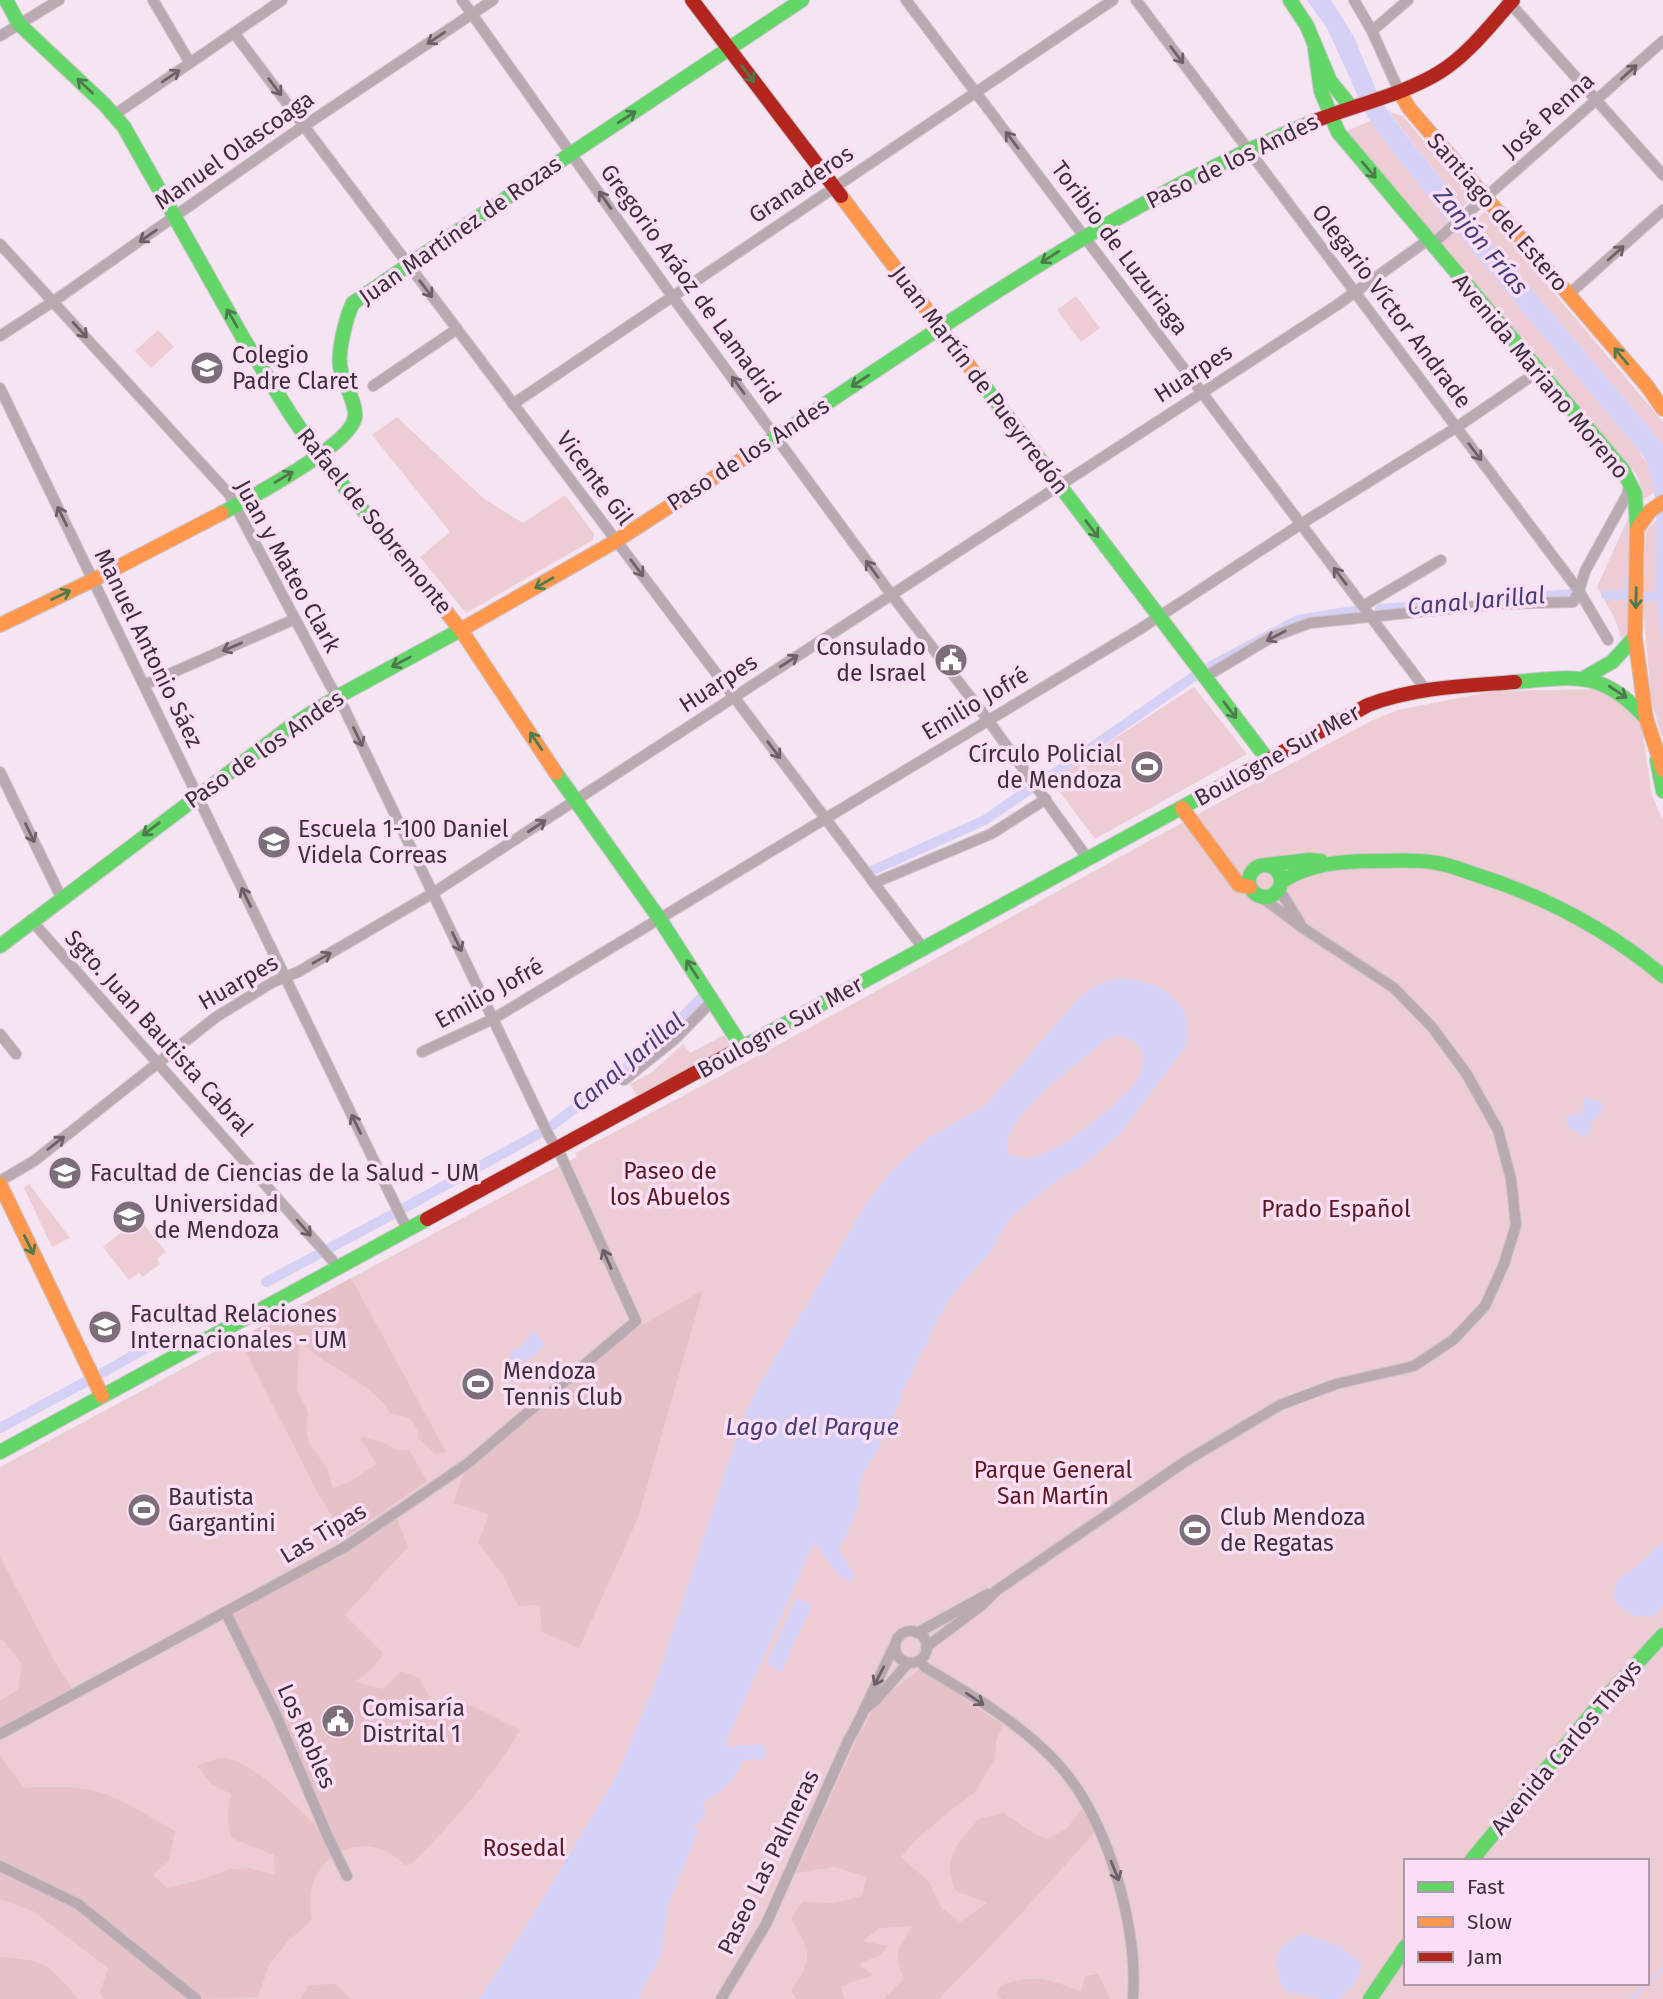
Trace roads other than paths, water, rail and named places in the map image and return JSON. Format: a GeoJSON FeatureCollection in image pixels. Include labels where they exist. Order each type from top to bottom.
{"type":"FeatureCollection","features":[{"type":"Feature","properties":{"kind":"main road","name":"Rafael de Sobremonte"},"geometry":{"type":"LineString","coordinates":[[6,0],[17,26]]}},
{"type":"Feature","properties":{"kind":"main road","name":"Juan Martín de Pueyrredón"},"geometry":{"type":"LineString","coordinates":[[692,0],[1268,760]]}},
{"type":"Feature","properties":{"kind":"main road","name":"Juan Martínez de Rozas"},"geometry":{"type":"LineString","coordinates":[[0,625],[235,506],[319,456],[355,423],[356,415],[340,365],[347,313],[354,303],[572,153],[802,0]]}},
{"type":"Feature","properties":{"kind":"main road","name":"Avenida Mariano Moreno"},"geometry":{"type":"LineString","coordinates":[[1290,0],[1303,19],[1330,80],[1356,105]]}},
{"type":"Feature","properties":{"kind":"main road","name":"Paso de los Andes"},"geometry":{"type":"LineString","coordinates":[[0,946],[197,795],[337,696],[461,630],[617,541],[1084,236],[1248,149],[1329,115],[1399,91],[1447,68],[1510,1]]}},
{"type":"Feature","properties":{"kind":"main road","name":"Rafael de Sobremonte"},"geometry":{"type":"LineString","coordinates":[[0,8],[114,114],[135,146],[243,338],[319,456],[461,630],[575,801],[659,918],[742,1047]]}},
{"type":"Feature","properties":{"kind":"main road","name":"Avenida Mariano Moreno"},"geometry":{"type":"LineString","coordinates":[[1315,49],[1321,91],[1329,115],[1342,138],[1591,431],[1630,481],[1638,505],[1635,637],[1646,718],[1653,744]]}},
{"type":"Feature","properties":{"kind":"main road"},"geometry":{"type":"LineString","coordinates":[[1303,125],[1317,107],[1321,91]]}},
{"type":"Feature","properties":{"kind":"main road","name":"Santiago del Estero"},"geometry":{"type":"LineString","coordinates":[[1399,91],[1409,108],[1647,386],[1663,410]]}},
{"type":"Feature","properties":{"kind":"main road"},"geometry":{"type":"LineString","coordinates":[[1637,530],[1647,515],[1660,504]]}},
{"type":"Feature","properties":{"kind":"main road","name":"Boulogne Sur Mer"},"geometry":{"type":"LineString","coordinates":[[1582,679],[1610,666],[1625,652],[1635,637]]}},
{"type":"Feature","properties":{"kind":"main road","name":"Boulogne Sur Mer"},"geometry":{"type":"LineString","coordinates":[[0,1451],[1368,705],[1404,693],[1426,690],[1582,679],[1607,684],[1620,691],[1646,718]]}},
{"type":"Feature","properties":{"kind":"main road"},"geometry":{"type":"LineString","coordinates":[[1653,744],[1663,770]]}},
{"type":"Feature","properties":{"kind":"main road"},"geometry":{"type":"LineString","coordinates":[[1653,744],[1663,791]]}},
{"type":"Feature","properties":{"kind":"main road"},"geometry":{"type":"LineString","coordinates":[[1182,808],[1214,848],[1234,866],[1243,869],[1309,860],[1329,863]]}},
{"type":"Feature","properties":{"kind":"main road"},"geometry":{"type":"LineString","coordinates":[[1214,848],[1219,860],[1240,884],[1255,892],[1273,895],[1292,873],[1329,863],[1360,860],[1434,862],[1480,875],[1528,893],[1590,924],[1646,961],[1663,976]]}},
{"type":"Feature","properties":{"kind":"main road"},"geometry":{"type":"LineString","coordinates":[[1262,866],[1277,871],[1280,885]]}},
{"type":"Feature","properties":{"kind":"main road"},"geometry":{"type":"LineString","coordinates":[[1255,892],[1249,878],[1262,866]]}},
{"type":"Feature","properties":{"kind":"main road"},"geometry":{"type":"LineString","coordinates":[[0,1183],[102,1396]]}},
{"type":"Feature","properties":{"kind":"main road","name":"Avenida Carlos Thays"},"geometry":{"type":"LineString","coordinates":[[1473,1859],[1598,1706],[1663,1635]]}},
{"type":"Feature","properties":{"kind":"main road"},"geometry":{"type":"LineString","coordinates":[[1370,1999],[1404,1950]]}},
{"type":"Feature","properties":{"kind":"street"},"geometry":{"type":"LineString","coordinates":[[0,36],[59,0]]}},
{"type":"Feature","properties":{"kind":"street"},"geometry":{"type":"LineString","coordinates":[[153,0],[190,62]]}},
{"type":"Feature","properties":{"kind":"street"},"geometry":{"type":"LineString","coordinates":[[114,114],[282,0]]}},
{"type":"Feature","properties":{"kind":"street","name":"Gregorio Aráoz de Lamadrid"},"geometry":{"type":"LineString","coordinates":[[463,0],[672,296],[891,594],[988,720],[1088,859]]}},
{"type":"Feature","properties":{"kind":"street","name":"Manuel Olascoaga"},"geometry":{"type":"LineString","coordinates":[[0,335],[54,301],[190,203],[493,0]]}},
{"type":"Feature","properties":{"kind":"street","name":"Toribio de Luzuriaga"},"geometry":{"type":"LineString","coordinates":[[906,0],[1426,690]]}},
{"type":"Feature","properties":{"kind":"street","name":"Granaderos"},"geometry":{"type":"LineString","coordinates":[[513,404],[1113,0]]}},
{"type":"Feature","properties":{"kind":"street","name":"Olegario Víctor Andrade"},"geometry":{"type":"LineString","coordinates":[[1136,0],[1579,591],[1608,640]]}},
{"type":"Feature","properties":{"kind":"street","name":"Santiago del Estero"},"geometry":{"type":"LineString","coordinates":[[1354,0],[1399,91]]}},
{"type":"Feature","properties":{"kind":"street"},"geometry":{"type":"LineString","coordinates":[[1372,32],[1408,0]]}},
{"type":"Feature","properties":{"kind":"street"},"geometry":{"type":"LineString","coordinates":[[1510,1],[1663,175]]}},
{"type":"Feature","properties":{"kind":"street","name":"Vicente Gil"},"geometry":{"type":"LineString","coordinates":[[234,33],[923,948]]}},
{"type":"Feature","properties":{"kind":"street","name":"José Penna"},"geometry":{"type":"LineString","coordinates":[[1460,220],[1663,41]]}},
{"type":"Feature","properties":{"kind":"street"},"geometry":{"type":"LineString","coordinates":[[1569,294],[1663,211]]}},
{"type":"Feature","properties":{"kind":"street","name":"Huarpes"},"geometry":{"type":"LineString","coordinates":[[0,1183],[34,1161],[216,1017],[433,893],[1356,293],[1428,240],[1437,240],[1460,220]]}},
{"type":"Feature","properties":{"kind":"street","name":"Juan y Mateo Clark"},"geometry":{"type":"LineString","coordinates":[[0,244],[224,488],[235,506],[337,696],[555,1149],[561,1156],[636,1321]]}},
{"type":"Feature","properties":{"kind":"street"},"geometry":{"type":"LineString","coordinates":[[373,386],[457,329]]}},
{"type":"Feature","properties":{"kind":"street","name":"Emilio Jofré"},"geometry":{"type":"LineString","coordinates":[[422,1052],[493,1019],[1158,617],[1301,524],[1457,428],[1539,371]]}},
{"type":"Feature","properties":{"kind":"street","name":"Manuel Antonio Sáez"},"geometry":{"type":"LineString","coordinates":[[0,388],[407,1229]]}},
{"type":"Feature","properties":{"kind":"street"},"geometry":{"type":"LineString","coordinates":[[1205,677],[1287,630],[1310,623],[1495,604],[1573,602],[1585,571],[1627,495],[1630,481]]}},
{"type":"Feature","properties":{"kind":"street"},"geometry":{"type":"LineString","coordinates":[[1363,606],[1441,561]]}},
{"type":"Feature","properties":{"kind":"street"},"geometry":{"type":"LineString","coordinates":[[144,685],[295,620]]}},
{"type":"Feature","properties":{"kind":"street","name":"Sgto. Juan Bautista Cabral"},"geometry":{"type":"LineString","coordinates":[[0,772],[61,897]]}},
{"type":"Feature","properties":{"kind":"street"},"geometry":{"type":"LineString","coordinates":[[874,883],[990,834],[1046,799]]}},
{"type":"Feature","properties":{"kind":"street"},"geometry":{"type":"LineString","coordinates":[[1280,885],[1303,928]]}},
{"type":"Feature","properties":{"kind":"street"},"geometry":{"type":"LineString","coordinates":[[866,1708],[873,1686],[903,1633],[917,1633],[997,1590],[1186,1461],[1280,1405],[1336,1384],[1414,1366],[1453,1340],[1485,1306],[1504,1264],[1516,1226],[1511,1179],[1498,1130],[1466,1073],[1432,1027],[1394,988],[1303,928],[1255,892]]}},
{"type":"Feature","properties":{"kind":"street","name":"Sgto. Juan Bautista Cabral"},"geometry":{"type":"LineString","coordinates":[[31,920],[339,1268]]}},
{"type":"Feature","properties":{"kind":"street"},"geometry":{"type":"LineString","coordinates":[[624,1080],[675,1039],[712,1001]]}},
{"type":"Feature","properties":{"kind":"street"},"geometry":{"type":"LineString","coordinates":[[0,1034],[16,1054]]}},
{"type":"Feature","properties":{"kind":"street","name":"Las Tipas"},"geometry":{"type":"LineString","coordinates":[[0,1734],[345,1547],[467,1464],[636,1321]]}},
{"type":"Feature","properties":{"kind":"street"},"geometry":{"type":"LineString","coordinates":[[926,1647],[981,1606],[997,1590]]}},
{"type":"Feature","properties":{"kind":"street","name":"Los Robles"},"geometry":{"type":"LineString","coordinates":[[226,1613],[277,1717],[347,1876]]}},
{"type":"Feature","properties":{"kind":"street"},"geometry":{"type":"LineString","coordinates":[[866,1708],[914,1662],[923,1657],[926,1647],[924,1639],[917,1633]]}},
{"type":"Feature","properties":{"kind":"street"},"geometry":{"type":"LineString","coordinates":[[895,1645],[896,1654],[926,1668],[1020,1729],[1059,1764],[1087,1802],[1121,1888],[1135,1975],[1133,1999]]}},
{"type":"Feature","properties":{"kind":"street","name":"Paseo Las Palmeras"},"geometry":{"type":"LineString","coordinates":[[721,1999],[766,1924],[848,1741],[866,1708]]}},
{"type":"Feature","properties":{"kind":"street"},"geometry":{"type":"LineString","coordinates":[[0,1866],[78,1904],[196,1999]]}},
{"type":"Feature","properties":{"kind":"street"},"geometry":{"type":"LineString","coordinates":[[174,1983],[184,1999]]}},
{"type":"Feature","properties":{"kind":"water","name":"Zanjón Frías"},"geometry":{"type":"Polygon","coordinates":[[[1307,0],[1331,0],[1354,37],[1379,97],[1390,114],[1474,221],[1663,444],[1663,643],[1656,594],[1656,507],[1644,457],[1452,227],[1381,137],[1367,116],[1327,28],[1307,0]]]}},
{"type":"Feature","properties":{"kind":"water","name":"Lago del Parque"},"geometry":{"type":"Polygon","coordinates":[[[1117,978],[1146,983],[1171,995],[1185,1016],[1188,1029],[1186,1046],[1121,1133],[1085,1164],[1051,1185],[1010,1218],[993,1249],[943,1309],[861,1480],[859,1506],[839,1550],[854,1574],[853,1581],[836,1572],[814,1542],[724,1747],[764,1744],[766,1758],[743,1760],[737,1774],[727,1786],[702,1802],[706,1816],[694,1826],[698,1832],[669,1903],[661,1955],[638,1999],[479,1999],[618,1773],[659,1673],[741,1424],[753,1396],[867,1202],[893,1169],[928,1138],[986,1105],[1076,1001],[1093,987],[1117,978]],[[1122,1036],[1111,1037],[1046,1089],[1019,1118],[1011,1131],[1006,1146],[1009,1154],[1029,1157],[1047,1152],[1077,1134],[1109,1109],[1133,1085],[1140,1072],[1144,1053],[1133,1041],[1122,1036]]]}},
{"type":"Feature","properties":{"kind":"water"},"geometry":{"type":"Polygon","coordinates":[[[1584,1097],[1602,1102],[1602,1112],[1592,1122],[1592,1131],[1584,1137],[1568,1127],[1565,1118],[1582,1112],[1584,1097]]]}},
{"type":"Feature","properties":{"kind":"water"},"geometry":{"type":"Polygon","coordinates":[[[533,1330],[545,1345],[517,1367],[508,1354],[522,1345],[533,1330]]]}},
{"type":"Feature","properties":{"kind":"water"},"geometry":{"type":"Polygon","coordinates":[[[1663,1542],[1663,1606],[1653,1617],[1628,1613],[1612,1594],[1621,1576],[1632,1570],[1663,1542]]]}},
{"type":"Feature","properties":{"kind":"water"},"geometry":{"type":"Polygon","coordinates":[[[796,1598],[812,1605],[781,1672],[766,1664],[796,1598]]]}},
{"type":"Feature","properties":{"kind":"water"},"geometry":{"type":"Polygon","coordinates":[[[1303,1933],[1339,1946],[1363,1963],[1355,1983],[1340,1999],[1322,1999],[1286,1992],[1277,1973],[1276,1957],[1285,1944],[1303,1933]]]}},
{"type":"Feature","properties":{"kind":"waterway","name":"Canal Jarillal"},"geometry":{"type":"LineString","coordinates":[[1510,599],[1572,594]]}},
{"type":"Feature","properties":{"kind":"waterway","name":"Canal Jarillal"},"geometry":{"type":"LineString","coordinates":[[1606,595],[1625,595]]}},
{"type":"Feature","properties":{"kind":"waterway","name":"Canal Jarillal"},"geometry":{"type":"LineString","coordinates":[[1645,597],[1656,596]]}},
{"type":"Feature","properties":{"kind":"waterway","name":"Canal Jarillal"},"geometry":{"type":"LineString","coordinates":[[1380,609],[1457,603]]}},
{"type":"Feature","properties":{"kind":"waterway","name":"Canal Jarillal"},"geometry":{"type":"LineString","coordinates":[[1211,666],[1298,620],[1353,611]]}},
{"type":"Feature","properties":{"kind":"waterway","name":"Canal Jarillal"},"geometry":{"type":"LineString","coordinates":[[1043,781],[1196,675]]}},
{"type":"Feature","properties":{"kind":"waterway","name":"Canal Jarillal"},"geometry":{"type":"LineString","coordinates":[[871,871],[985,820],[1030,789]]}},
{"type":"Feature","properties":{"kind":"waterway","name":"Canal Jarillal"},"geometry":{"type":"LineString","coordinates":[[553,1125],[654,1046],[701,998]]}},
{"type":"Feature","properties":{"kind":"waterway","name":"Canal Jarillal"},"geometry":{"type":"LineString","coordinates":[[404,1208],[540,1133]]}},
{"type":"Feature","properties":{"kind":"waterway","name":"Canal Jarillal"},"geometry":{"type":"LineString","coordinates":[[330,1248],[395,1213]]}},
{"type":"Feature","properties":{"kind":"waterway","name":"Canal Jarillal"},"geometry":{"type":"LineString","coordinates":[[266,1282],[319,1254]]}},
{"type":"Feature","properties":{"kind":"waterway","name":"Canal Jarillal"},"geometry":{"type":"LineString","coordinates":[[102,1373],[157,1342]]}},
{"type":"Feature","properties":{"kind":"waterway","name":"Canal Jarillal"},"geometry":{"type":"LineString","coordinates":[[0,1428],[87,1381]]}},
{"type":"Feature","properties":{"kind":"waterway"},"geometry":{"type":"LineString","coordinates":[[1649,1982],[1663,1968]]}},
{"type":"Feature","properties":{"kind":"waterway"},"geometry":{"type":"LineString","coordinates":[[1631,1999],[1645,1985]]}},
{"type":"Feature","properties":{"kind":"place","name":"Colegio Padre Claret"},"geometry":{"type":"Point","coordinates":[207,368]}},
{"type":"Feature","properties":{"kind":"place","name":"Consulado de Israel"},"geometry":{"type":"Point","coordinates":[951,660]}},
{"type":"Feature","properties":{"kind":"place","name":"Círculo Policial de Mendoza"},"geometry":{"type":"Point","coordinates":[1147,767]}},
{"type":"Feature","properties":{"kind":"place","name":"Escuela 1-100 Daniel Videla Correas"},"geometry":{"type":"Point","coordinates":[274,842]}},
{"type":"Feature","properties":{"kind":"place","name":"Facultad de Ciencias de la Salud - UM"},"geometry":{"type":"Point","coordinates":[65,1173]}},
{"type":"Feature","properties":{"kind":"place","name":"Universidad de Mendoza"},"geometry":{"type":"Point","coordinates":[129,1217]}},
{"type":"Feature","properties":{"kind":"place","name":"Facultad Relaciones Internacionales - UM"},"geometry":{"type":"Point","coordinates":[105,1327]}},
{"type":"Feature","properties":{"kind":"place","name":"Mendoza Tennis Club"},"geometry":{"type":"Point","coordinates":[478,1384]}},
{"type":"Feature","properties":{"kind":"place","name":"Bautista Gargantini"},"geometry":{"type":"Point","coordinates":[144,1510]}},
{"type":"Feature","properties":{"kind":"place","name":"Club Mendoza de Regatas"},"geometry":{"type":"Point","coordinates":[1195,1530]}},
{"type":"Feature","properties":{"kind":"place","name":"Comisaría Distrital 1"},"geometry":{"type":"Point","coordinates":[338,1721]}},
{"type":"Feature","properties":{"kind":"park label","name":"Paseo de los Abuelos"},"geometry":{"type":"Point","coordinates":[670,1184]}},
{"type":"Feature","properties":{"kind":"park label","name":"Prado Español"},"geometry":{"type":"Point","coordinates":[1336,1209]}},
{"type":"Feature","properties":{"kind":"park label","name":"Parque General San Martín"},"geometry":{"type":"Point","coordinates":[1053,1483]}},
{"type":"Feature","properties":{"kind":"park label","name":"Rosedal"},"geometry":{"type":"Point","coordinates":[524,1848]}}]}
